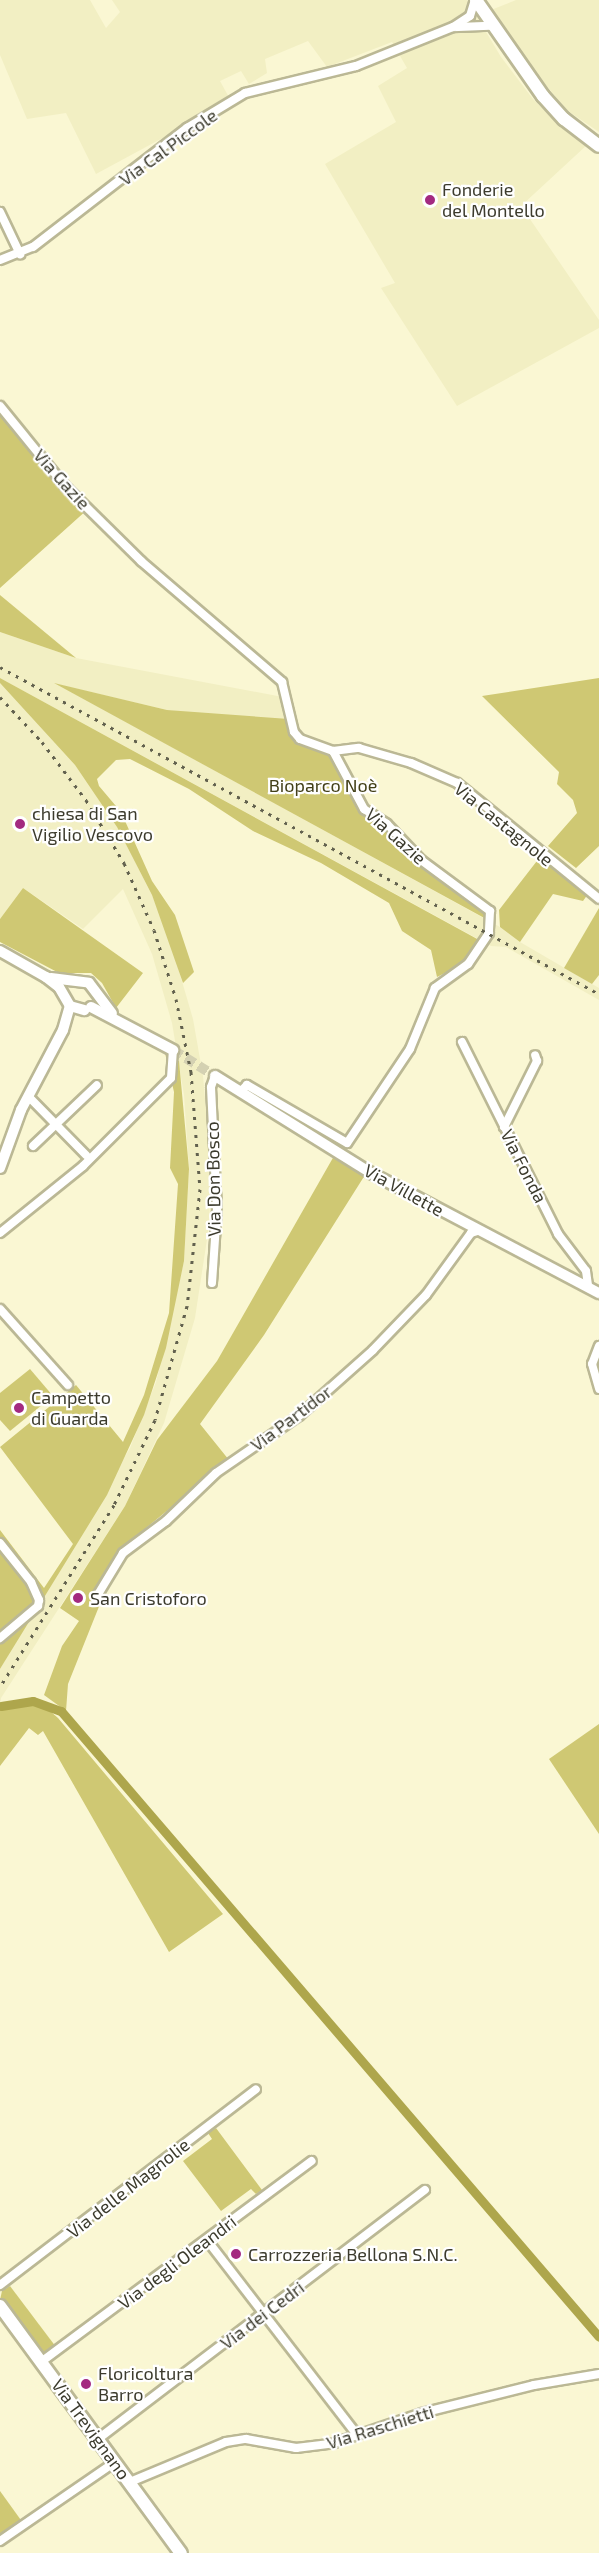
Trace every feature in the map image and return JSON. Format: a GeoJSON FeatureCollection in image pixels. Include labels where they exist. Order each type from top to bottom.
{"type":"FeatureCollection","features":[{"type":"Feature","properties":{"kind":"main road"},"geometry":{"type":"LineString","coordinates":[[478,1],[492,26],[543,96],[564,119],[599,146]]}},
{"type":"Feature","properties":{"kind":"main road","name":"Via Trevignano"},"geometry":{"type":"LineString","coordinates":[[0,2306],[181,2553]]}},
{"type":"Feature","properties":{"kind":"street","name":"Via Cal Piccole"},"geometry":{"type":"LineString","coordinates":[[0,260],[20,254],[59,228],[187,128],[245,93],[356,66],[453,27],[470,16],[478,1]]}},
{"type":"Feature","properties":{"kind":"street","name":"Via Cal Piccole"},"geometry":{"type":"LineString","coordinates":[[453,27],[492,26]]}},
{"type":"Feature","properties":{"kind":"street"},"geometry":{"type":"LineString","coordinates":[[0,212],[20,254]]}},
{"type":"Feature","properties":{"kind":"street","name":"Via Gazie"},"geometry":{"type":"LineString","coordinates":[[0,406],[65,486],[141,561],[282,682],[294,732],[300,739],[333,751],[364,809],[387,825],[421,860],[490,911],[492,926],[468,964],[435,988],[410,1049],[347,1143],[247,1085],[241,1091]]}},
{"type":"Feature","properties":{"kind":"street","name":"Via Castagnole"},"geometry":{"type":"LineString","coordinates":[[333,751],[359,748],[411,763],[457,783],[599,899]]}},
{"type":"Feature","properties":{"kind":"street"},"geometry":{"type":"LineString","coordinates":[[0,951],[46,977],[68,1002],[114,1016],[173,1050],[171,1078],[83,1166],[0,1233]]}},
{"type":"Feature","properties":{"kind":"street"},"geometry":{"type":"LineString","coordinates":[[46,977],[89,984],[114,1016]]}},
{"type":"Feature","properties":{"kind":"street"},"geometry":{"type":"LineString","coordinates":[[0,1168],[28,1096],[63,1030],[68,988],[78,981]]}},
{"type":"Feature","properties":{"kind":"street"},"geometry":{"type":"LineString","coordinates":[[63,1030],[88,1009],[95,992]]}},
{"type":"Feature","properties":{"kind":"street","name":"Via Fonda"},"geometry":{"type":"LineString","coordinates":[[462,1042],[558,1234],[586,1271],[588,1287]]}},
{"type":"Feature","properties":{"kind":"street"},"geometry":{"type":"LineString","coordinates":[[504,1127],[537,1061],[535,1055]]}},
{"type":"Feature","properties":{"kind":"street","name":"Via Villette"},"geometry":{"type":"LineString","coordinates":[[215,1076],[371,1173],[477,1231],[599,1293]]}},
{"type":"Feature","properties":{"kind":"street","name":"Via Don Bosco"},"geometry":{"type":"LineString","coordinates":[[212,1283],[217,1210],[211,1087],[215,1076]]}},
{"type":"Feature","properties":{"kind":"street"},"geometry":{"type":"LineString","coordinates":[[33,1146],[97,1085]]}},
{"type":"Feature","properties":{"kind":"street"},"geometry":{"type":"LineString","coordinates":[[28,1096],[86,1155]]}},
{"type":"Feature","properties":{"kind":"street","name":"Via Partidor"},"geometry":{"type":"LineString","coordinates":[[97,1596],[123,1553],[166,1521],[216,1473],[299,1416],[373,1350],[426,1295],[471,1233],[477,1231]]}},
{"type":"Feature","properties":{"kind":"street"},"geometry":{"type":"LineString","coordinates":[[0,1310],[68,1384]]}},
{"type":"Feature","properties":{"kind":"street"},"geometry":{"type":"LineString","coordinates":[[599,1346],[592,1364],[599,1389]]}},
{"type":"Feature","properties":{"kind":"street"},"geometry":{"type":"LineString","coordinates":[[0,1543],[31,1582],[39,1600],[38,1606],[0,1638]]}},
{"type":"Feature","properties":{"kind":"street","name":"Via delle Magnolie"},"geometry":{"type":"LineString","coordinates":[[0,2285],[256,2089]]}},
{"type":"Feature","properties":{"kind":"street","name":"Via degli Oleandri"},"geometry":{"type":"LineString","coordinates":[[41,2362],[312,2161]]}},
{"type":"Feature","properties":{"kind":"street","name":"Via dei Cedri"},"geometry":{"type":"LineString","coordinates":[[98,2439],[425,2190]]}},
{"type":"Feature","properties":{"kind":"street"},"geometry":{"type":"LineString","coordinates":[[207,2240],[357,2435]]}},
{"type":"Feature","properties":{"kind":"street","name":"Via Raschietti"},"geometry":{"type":"LineString","coordinates":[[130,2482],[236,2439],[296,2448],[334,2443],[456,2404],[599,2374]]}},
{"type":"Feature","properties":{"kind":"street"},"geometry":{"type":"LineString","coordinates":[[0,2541],[115,2462]]}},
{"type":"Feature","properties":{"kind":"shaded area"},"geometry":{"type":"Polygon","coordinates":[[[0,0],[90,0],[106,28],[120,12],[112,0],[467,0],[501,57],[533,99],[558,124],[588,144],[521,206],[599,320],[599,328],[457,406],[381,288],[395,283],[325,164],[396,122],[378,86],[407,68],[392,42],[327,67],[308,41],[265,59],[267,73],[249,84],[241,71],[220,81],[231,101],[96,174],[66,113],[27,119],[0,55],[0,0]]]}},
{"type":"Feature","properties":{"kind":"shaded area"},"geometry":{"type":"Polygon","coordinates":[[[516,0],[599,0],[599,132],[568,111],[514,48],[491,10],[516,0]]]}},
{"type":"Feature","properties":{"kind":"shaded area"},"geometry":{"type":"Polygon","coordinates":[[[0,632],[76,658],[288,698],[289,719],[235,718],[167,710],[57,684],[500,927],[520,942],[599,988],[599,1000],[506,947],[491,946],[0,678],[0,632]]]}},
{"type":"Feature","properties":{"kind":"shaded area"},"geometry":{"type":"Polygon","coordinates":[[[0,683],[75,765],[117,827],[152,895],[172,947],[193,1019],[203,1076],[211,1168],[209,1226],[195,1318],[164,1423],[125,1506],[1,1698],[0,1707],[0,1669],[130,1448],[156,1382],[184,1261],[189,1169],[184,1095],[172,1023],[152,954],[123,889],[83,929],[23,888],[0,919],[0,683]]]}},
{"type":"Feature","properties":{"kind":"green space"},"geometry":{"type":"Polygon","coordinates":[[[0,411],[43,465],[88,509],[0,588],[0,411]]]}},
{"type":"Feature","properties":{"kind":"green space"},"geometry":{"type":"Polygon","coordinates":[[[0,595],[76,658],[0,632],[0,595]]]}},
{"type":"Feature","properties":{"kind":"green space"},"geometry":{"type":"Polygon","coordinates":[[[0,678],[479,940],[472,953],[463,964],[437,977],[431,950],[402,931],[389,903],[321,863],[253,831],[189,789],[130,759],[116,760],[97,779],[99,786],[121,812],[152,881],[175,915],[194,972],[183,983],[152,895],[117,827],[75,765],[0,683],[0,678]]]}},
{"type":"Feature","properties":{"kind":"green space"},"geometry":{"type":"Polygon","coordinates":[[[599,678],[599,846],[576,868],[548,846],[577,813],[573,800],[557,784],[559,772],[482,696],[599,678]]]}},
{"type":"Feature","properties":{"kind":"green space","name":"Bioparco Noè"},"geometry":{"type":"Polygon","coordinates":[[[54,683],[167,710],[289,719],[290,729],[330,752],[358,802],[417,860],[484,912],[488,920],[54,683]]]}},
{"type":"Feature","properties":{"kind":"green space"},"geometry":{"type":"Polygon","coordinates":[[[540,857],[588,894],[583,901],[553,894],[520,942],[500,927],[499,910],[540,857]]]}},
{"type":"Feature","properties":{"kind":"green space"},"geometry":{"type":"Polygon","coordinates":[[[23,888],[143,973],[116,1008],[102,983],[91,973],[59,973],[0,942],[0,919],[23,888]]]}},
{"type":"Feature","properties":{"kind":"green space"},"geometry":{"type":"Polygon","coordinates":[[[599,908],[599,975],[592,984],[564,968],[599,908]]]}},
{"type":"Feature","properties":{"kind":"green space"},"geometry":{"type":"Polygon","coordinates":[[[165,1053],[179,1061],[189,1169],[184,1261],[166,1348],[144,1415],[107,1495],[0,1669],[0,1530],[44,1588],[73,1544],[0,1447],[76,1385],[123,1442],[144,1395],[169,1313],[178,1184],[170,1168],[174,1092],[165,1053]]]}},
{"type":"Feature","properties":{"kind":"green space"},"geometry":{"type":"Polygon","coordinates":[[[334,1156],[365,1175],[264,1335],[200,1424],[229,1460],[135,1537],[99,1595],[102,1599],[68,1684],[66,1711],[44,1695],[62,1646],[79,1621],[60,1608],[125,1506],[157,1440],[217,1361],[334,1156]]]}},
{"type":"Feature","properties":{"kind":"green space","name":"Campetto di Guarda"},"geometry":{"type":"Polygon","coordinates":[[[30,1369],[53,1396],[10,1431],[0,1420],[0,1393],[30,1369]]]}},
{"type":"Feature","properties":{"kind":"green space"},"geometry":{"type":"Polygon","coordinates":[[[31,1703],[43,1705],[58,1718],[223,1914],[169,1952],[43,1731],[38,1735],[29,1728],[0,1766],[0,1708],[31,1703]]]}},
{"type":"Feature","properties":{"kind":"green space"},"geometry":{"type":"Polygon","coordinates":[[[599,1724],[599,1834],[549,1759],[599,1724]]]}},
{"type":"Feature","properties":{"kind":"green space"},"geometry":{"type":"Polygon","coordinates":[[[216,2128],[262,2190],[256,2194],[251,2189],[221,2211],[183,2161],[212,2139],[208,2133],[216,2128]]]}},
{"type":"Feature","properties":{"kind":"green space"},"geometry":{"type":"Polygon","coordinates":[[[10,2286],[56,2347],[47,2353],[39,2353],[0,2300],[2,2291],[10,2286]]]}},
{"type":"Feature","properties":{"kind":"green space"},"geometry":{"type":"Polygon","coordinates":[[[0,2491],[23,2523],[0,2540],[0,2491]]]}},
{"type":"Feature","properties":{"kind":"waterway"},"geometry":{"type":"LineString","coordinates":[[1,1706],[33,1701],[61,1711],[599,2337]]}},
{"type":"Feature","properties":{"kind":"tunnel"},"geometry":{"type":"LineString","coordinates":[[173,1050],[215,1076]]}},
{"type":"Feature","properties":{"kind":"railway"},"geometry":{"type":"LineString","coordinates":[[0,667],[599,994]]}},
{"type":"Feature","properties":{"kind":"railway"},"geometry":{"type":"LineString","coordinates":[[0,697],[42,742],[86,800],[124,863],[154,930],[176,999],[191,1072],[200,1189],[187,1306],[155,1420],[114,1505],[0,1687]]}},
{"type":"Feature","properties":{"kind":"place","name":"Fonderie del Montello"},"geometry":{"type":"Point","coordinates":[430,200]}},
{"type":"Feature","properties":{"kind":"place","name":"chiesa di San Vigilio Vescovo"},"geometry":{"type":"Point","coordinates":[20,824]}},
{"type":"Feature","properties":{"kind":"place","name":"Campetto di Guarda"},"geometry":{"type":"Point","coordinates":[19,1408]}},
{"type":"Feature","properties":{"kind":"place","name":"San Cristoforo"},"geometry":{"type":"Point","coordinates":[78,1598]}},
{"type":"Feature","properties":{"kind":"place","name":"Carrozzeria Bellona S.N.C."},"geometry":{"type":"Point","coordinates":[236,2254]}},
{"type":"Feature","properties":{"kind":"place","name":"Floricoltura Barro"},"geometry":{"type":"Point","coordinates":[86,2384]}}]}
